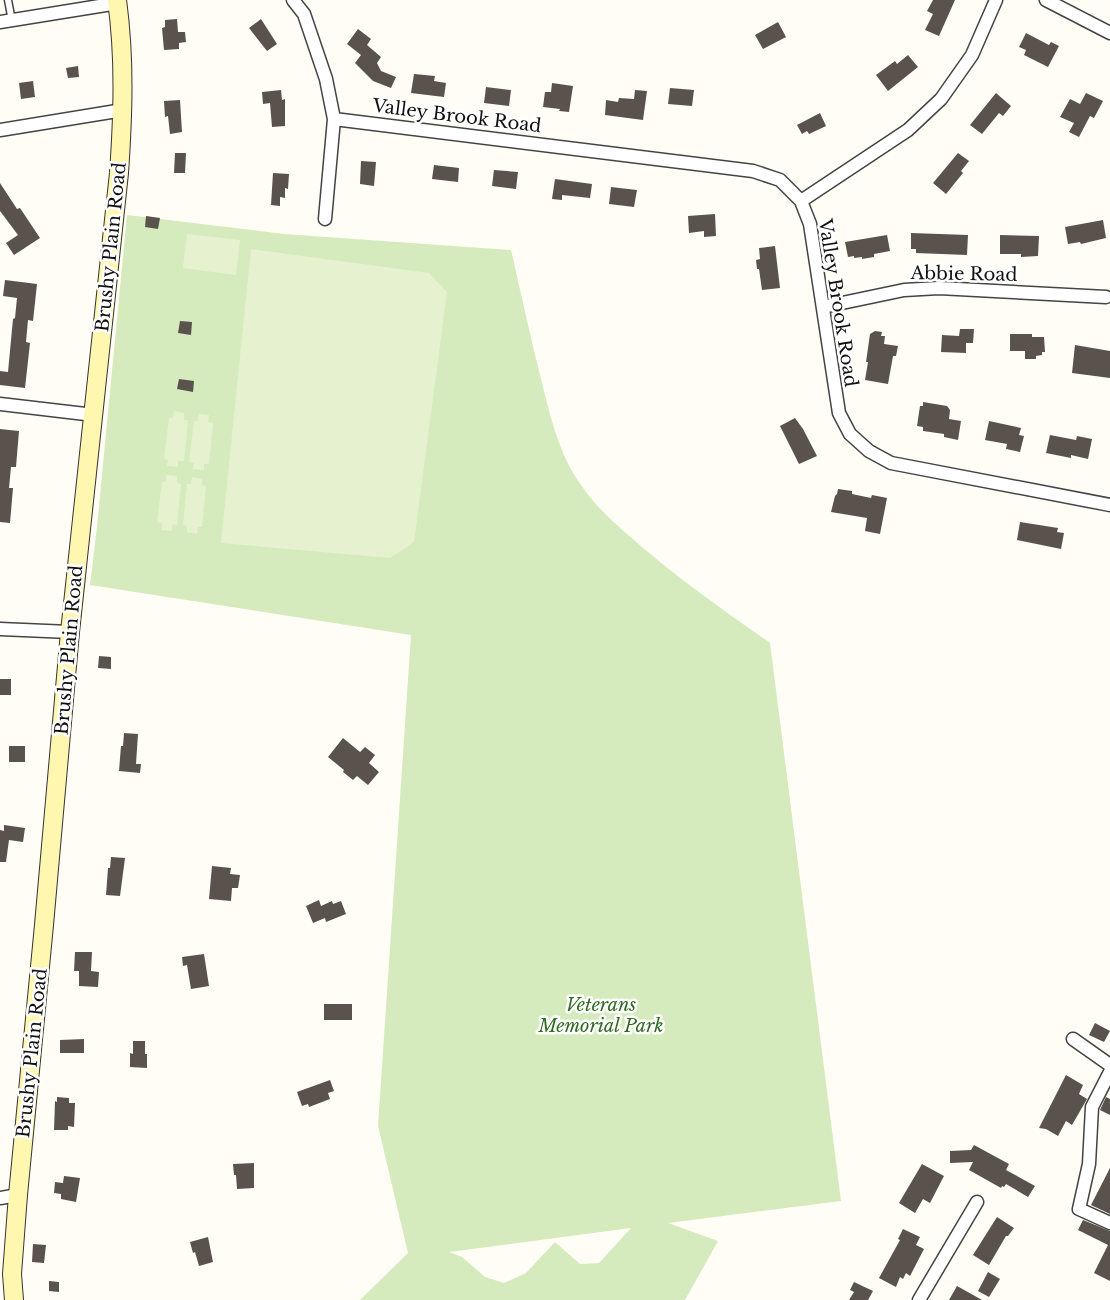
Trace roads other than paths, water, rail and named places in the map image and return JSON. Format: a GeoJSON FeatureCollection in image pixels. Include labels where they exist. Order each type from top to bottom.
{"type":"FeatureCollection","features":[{"type":"Feature","properties":{"kind":"main road","name":"Brushy Plain Road"},"geometry":{"type":"LineString","coordinates":[[14,1300],[12,1274],[18,1194],[70,632],[119,173],[123,110],[118,1]]}},
{"type":"Feature","properties":{"kind":"street"},"geometry":{"type":"LineString","coordinates":[[293,0],[304,14],[326,79],[334,119],[326,219]]}},
{"type":"Feature","properties":{"kind":"street"},"geometry":{"type":"LineString","coordinates":[[801,201],[908,130],[941,99],[972,55],[996,0]]}},
{"type":"Feature","properties":{"kind":"street"},"geometry":{"type":"LineString","coordinates":[[1046,0],[1110,33]]}},
{"type":"Feature","properties":{"kind":"street"},"geometry":{"type":"LineString","coordinates":[[6,22],[118,1]]}},
{"type":"Feature","properties":{"kind":"street"},"geometry":{"type":"LineString","coordinates":[[0,130],[123,110]]}},
{"type":"Feature","properties":{"kind":"street","name":"Valley Brook Road"},"geometry":{"type":"LineString","coordinates":[[334,119],[754,170],[780,180],[801,201],[810,224],[839,413],[850,434],[869,451],[891,463],[1110,505]]}},
{"type":"Feature","properties":{"kind":"street","name":"Abbie Road"},"geometry":{"type":"LineString","coordinates":[[823,307],[904,290],[939,288],[1106,297]]}},
{"type":"Feature","properties":{"kind":"street"},"geometry":{"type":"LineString","coordinates":[[0,404],[94,415]]}},
{"type":"Feature","properties":{"kind":"street"},"geometry":{"type":"LineString","coordinates":[[0,629],[70,632]]}},
{"type":"Feature","properties":{"kind":"street"},"geometry":{"type":"LineString","coordinates":[[1073,1040],[1110,1065]]}},
{"type":"Feature","properties":{"kind":"street"},"geometry":{"type":"LineString","coordinates":[[1110,1072],[1092,1107],[1089,1164],[1079,1209],[1110,1223]]}},
{"type":"Feature","properties":{"kind":"street"},"geometry":{"type":"LineString","coordinates":[[0,1198],[18,1194]]}},
{"type":"Feature","properties":{"kind":"street"},"geometry":{"type":"LineString","coordinates":[[919,1300],[977,1202]]}},
{"type":"Feature","properties":{"kind":"lane"},"geometry":{"type":"LineString","coordinates":[[6,22],[8,0]]}},
{"type":"Feature","properties":{"kind":"park label","name":"Veterans Memorial Park"},"geometry":{"type":"Point","coordinates":[601,1015]}}]}
